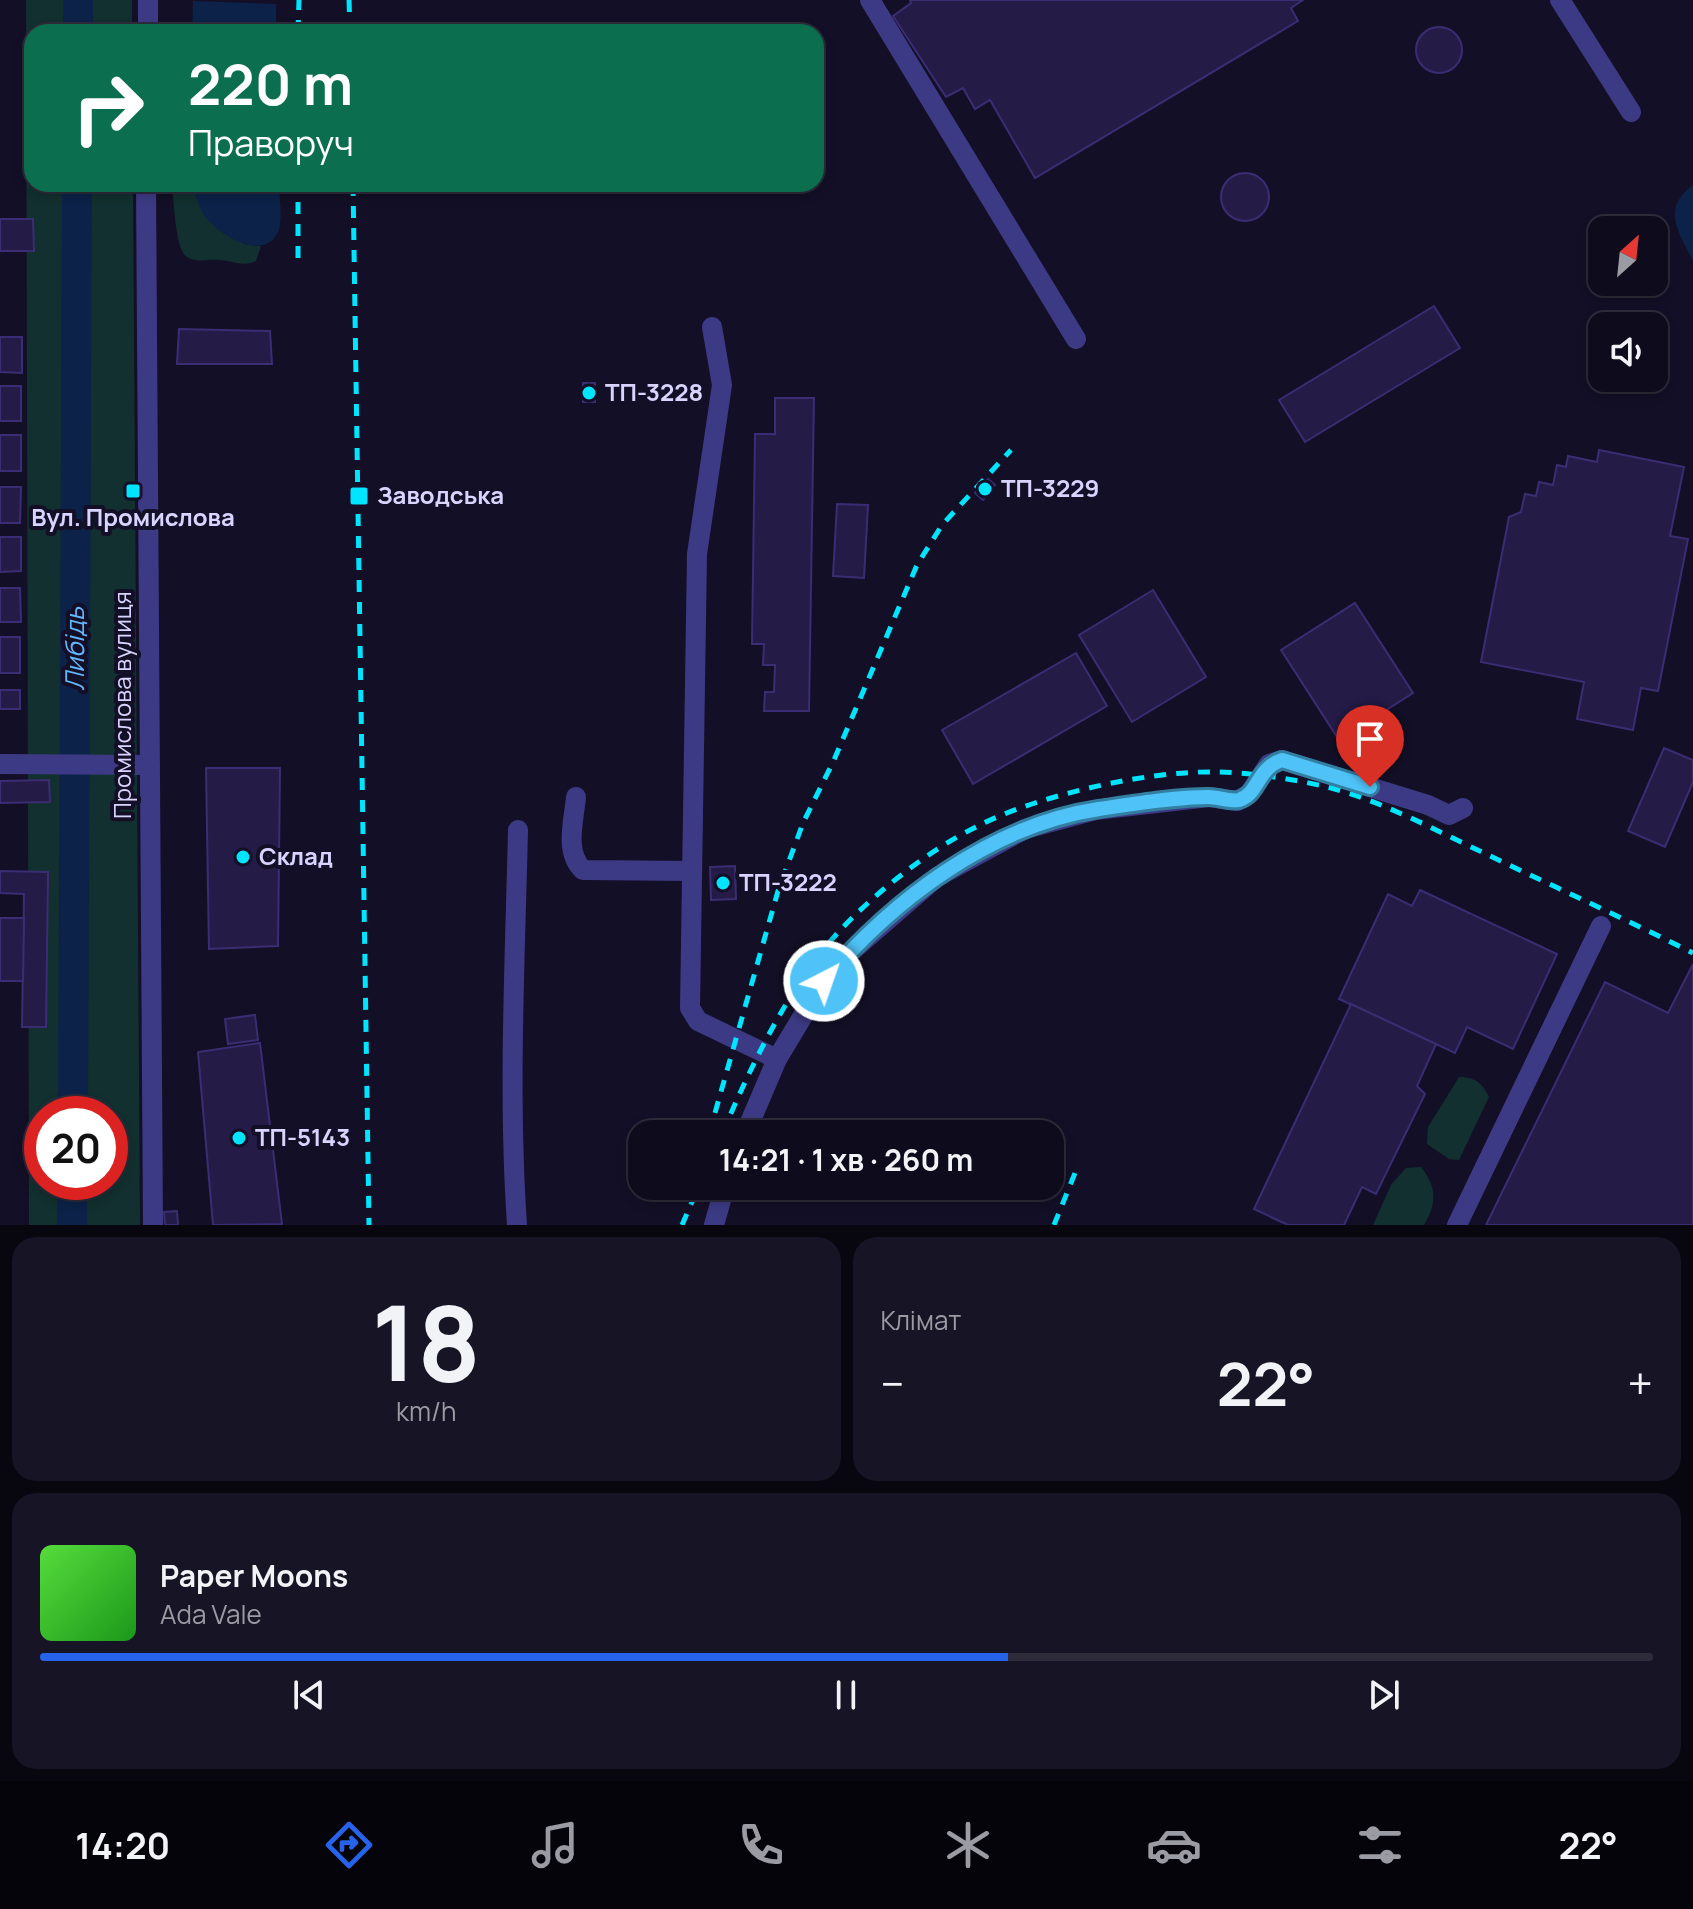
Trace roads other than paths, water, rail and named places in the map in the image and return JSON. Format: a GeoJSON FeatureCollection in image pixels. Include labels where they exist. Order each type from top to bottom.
{"type":"FeatureCollection","features":[{"type":"Feature","properties":{"kind":"street"},"geometry":{"type":"LineString","coordinates":[[148,0],[148,24]]}},
{"type":"Feature","properties":{"kind":"street"},"geometry":{"type":"LineString","coordinates":[[870,0],[1076,339]]}},
{"type":"Feature","properties":{"kind":"street"},"geometry":{"type":"LineString","coordinates":[[1560,0],[1631,112]]}},
{"type":"Feature","properties":{"kind":"street","name":"Промислова вулиця"},"geometry":{"type":"LineString","coordinates":[[146,192],[153,1225]]}},
{"type":"Feature","properties":{"kind":"street"},"geometry":{"type":"LineString","coordinates":[[712,327],[722,385],[697,544],[690,1008],[698,1021],[777,1059]]}},
{"type":"Feature","properties":{"kind":"street"},"geometry":{"type":"LineString","coordinates":[[751,1120],[777,1059],[824,981],[846,956],[937,877],[1025,829],[1095,810],[1209,797],[1237,801],[1249,794],[1269,764],[1282,760],[1428,805],[1449,815],[1463,808]]}},
{"type":"Feature","properties":{"kind":"street"},"geometry":{"type":"LineString","coordinates":[[0,764],[150,765]]}},
{"type":"Feature","properties":{"kind":"street"},"geometry":{"type":"LineString","coordinates":[[576,797],[572,849],[574,861],[583,870],[692,871]]}},
{"type":"Feature","properties":{"kind":"street"},"geometry":{"type":"LineString","coordinates":[[517,1225],[513,1169],[513,1056],[518,830]]}},
{"type":"Feature","properties":{"kind":"street"},"geometry":{"type":"LineString","coordinates":[[1457,1225],[1601,926]]}},
{"type":"Feature","properties":{"kind":"street"},"geometry":{"type":"LineString","coordinates":[[714,1225],[721,1200]]}},
{"type":"Feature","properties":{"kind":"water"},"geometry":{"type":"Polygon","coordinates":[[[193,1],[276,4],[276,24],[192,24],[193,1]]]}},
{"type":"Feature","properties":{"kind":"water"},"geometry":{"type":"Polygon","coordinates":[[[1693,185],[1693,261],[1678,230],[1675,212],[1683,194],[1693,185]]]}},
{"type":"Feature","properties":{"kind":"water"},"geometry":{"type":"Polygon","coordinates":[[[195,192],[280,192],[281,216],[277,234],[262,245],[241,243],[213,225],[195,192]]]}},
{"type":"Feature","properties":{"kind":"waterway","name":"Либідь"},"geometry":{"type":"LineString","coordinates":[[78,0],[78,24]]}},
{"type":"Feature","properties":{"kind":"waterway","name":"Либідь"},"geometry":{"type":"LineString","coordinates":[[73,1096],[77,192]]}},
{"type":"Feature","properties":{"kind":"waterway","name":"Либідь"},"geometry":{"type":"LineString","coordinates":[[72,1200],[72,1225]]}},
{"type":"Feature","properties":{"kind":"railway"},"geometry":{"type":"LineString","coordinates":[[298,24],[299,0]]}},
{"type":"Feature","properties":{"kind":"railway"},"geometry":{"type":"LineString","coordinates":[[349,0],[350,24]]}},
{"type":"Feature","properties":{"kind":"railway"},"geometry":{"type":"LineString","coordinates":[[298,192],[298,258]]}},
{"type":"Feature","properties":{"kind":"railway"},"geometry":{"type":"LineString","coordinates":[[353,192],[369,1225]]}},
{"type":"Feature","properties":{"kind":"railway"},"geometry":{"type":"LineString","coordinates":[[713,1120],[778,891],[803,823],[834,760],[917,565],[942,525],[1011,450]]}},
{"type":"Feature","properties":{"kind":"railway"},"geometry":{"type":"LineString","coordinates":[[728,1120],[754,1064],[805,975],[835,936],[892,882],[957,837],[1003,815],[1062,795],[1128,780],[1191,772],[1232,773],[1289,779],[1351,794],[1410,818],[1693,953]]}},
{"type":"Feature","properties":{"kind":"railway"},"geometry":{"type":"LineString","coordinates":[[1054,1225],[1077,1168]]}},
{"type":"Feature","properties":{"kind":"railway"},"geometry":{"type":"LineString","coordinates":[[682,1225],[693,1200]]}},
{"type":"Feature","properties":{"kind":"place","name":"ТП-3228"},"geometry":{"type":"Point","coordinates":[589,393]}},
{"type":"Feature","properties":{"kind":"place","name":"ТП-3229"},"geometry":{"type":"Point","coordinates":[985,489]}},
{"type":"Feature","properties":{"kind":"place","name":"Вул. Промислова"},"geometry":{"type":"Point","coordinates":[133,491]}},
{"type":"Feature","properties":{"kind":"place","name":"Заводська"},"geometry":{"type":"Point","coordinates":[359,496]}},
{"type":"Feature","properties":{"kind":"place","name":"Склад"},"geometry":{"type":"Point","coordinates":[243,857]}},
{"type":"Feature","properties":{"kind":"place","name":"ТП-3222"},"geometry":{"type":"Point","coordinates":[723,883]}},
{"type":"Feature","properties":{"kind":"place","name":"ТП-5143"},"geometry":{"type":"Point","coordinates":[239,1138]}}]}
